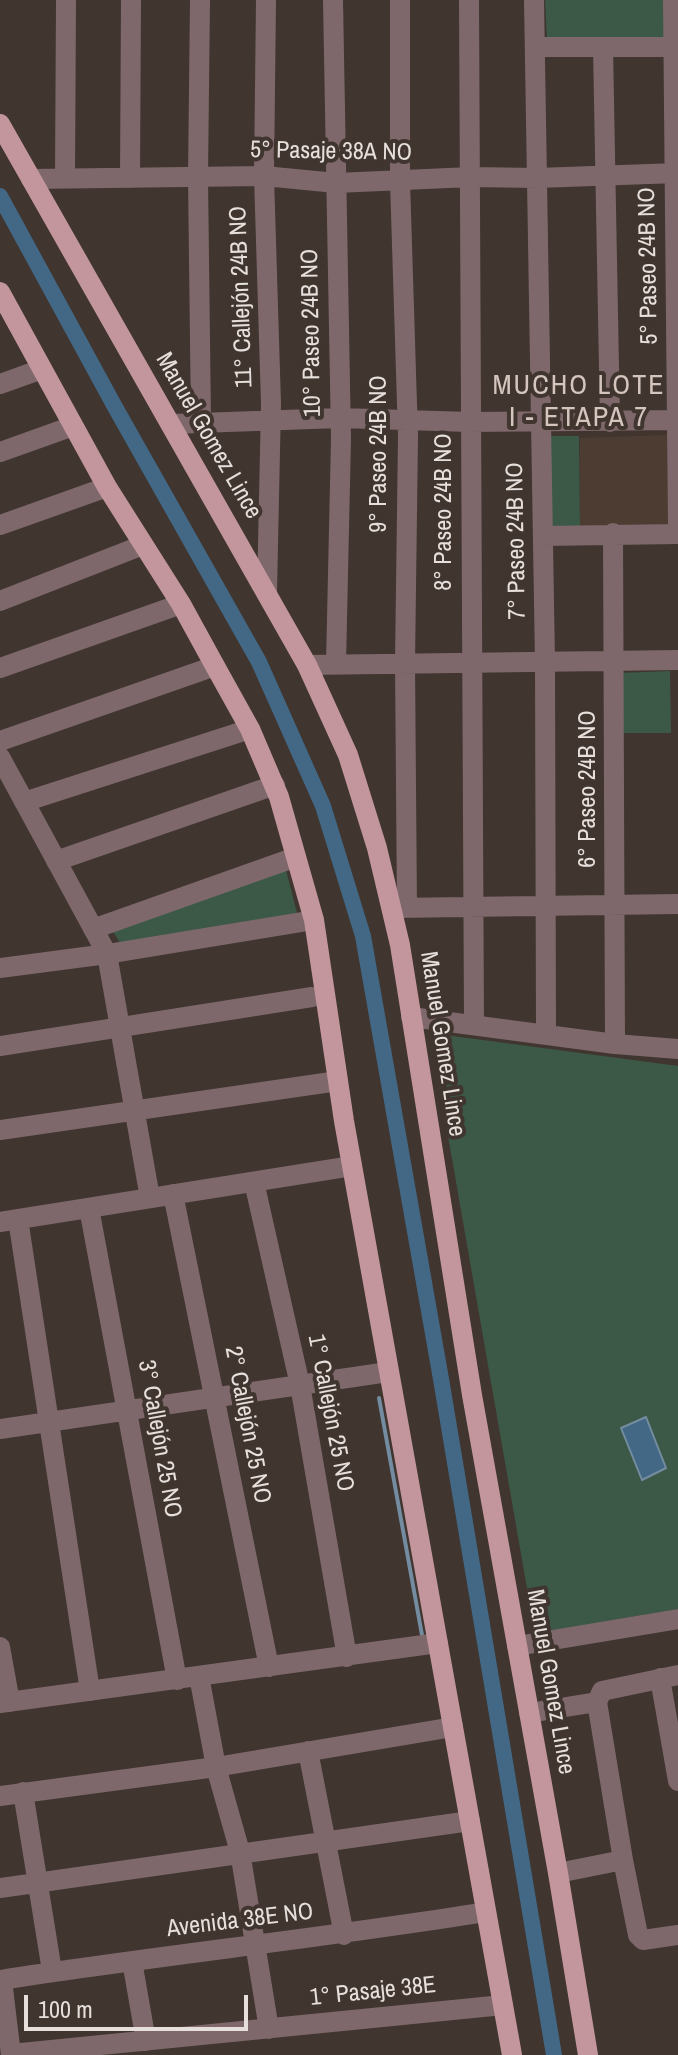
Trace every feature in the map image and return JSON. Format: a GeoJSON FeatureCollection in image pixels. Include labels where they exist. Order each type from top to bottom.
{"type":"FeatureCollection","features":[{"type":"Feature","properties":{"kind":"main road","name":"Manuel Gomez Lince"},"geometry":{"type":"LineString","coordinates":[[0,124],[307,665],[348,755],[399,908],[411,1017],[472,1395],[588,2055]]}},
{"type":"Feature","properties":{"kind":"main road"},"geometry":{"type":"LineString","coordinates":[[0,292],[5,313],[42,369],[107,487],[181,604],[250,729],[275,785],[296,857],[314,920],[352,1166],[512,2055]]}},
{"type":"Feature","properties":{"kind":"street"},"geometry":{"type":"LineString","coordinates":[[65,178],[66,0]]}},
{"type":"Feature","properties":{"kind":"street"},"geometry":{"type":"LineString","coordinates":[[130,178],[131,0]]}},
{"type":"Feature","properties":{"kind":"street"},"geometry":{"type":"LineString","coordinates":[[200,0],[198,177],[201,423]]}},
{"type":"Feature","properties":{"kind":"street","name":"11° Callejón 24B NO"},"geometry":{"type":"LineString","coordinates":[[266,0],[264,176],[271,421],[267,592]]}},
{"type":"Feature","properties":{"kind":"street","name":"10° Paseo 24B NO"},"geometry":{"type":"LineString","coordinates":[[333,0],[340,418],[336,664]]}},
{"type":"Feature","properties":{"kind":"street","name":"9° Paseo 24B NO"},"geometry":{"type":"LineString","coordinates":[[399,908],[408,436],[400,181],[400,0]]}},
{"type":"Feature","properties":{"kind":"street","name":"8° Paseo 24B NO"},"geometry":{"type":"LineString","coordinates":[[469,0],[474,1024]]}},
{"type":"Feature","properties":{"kind":"street","name":"7° Paseo 24B NO"},"geometry":{"type":"LineString","coordinates":[[534,0],[545,662],[546,1033]]}},
{"type":"Feature","properties":{"kind":"street","name":"5° Paseo 24B NO"},"geometry":{"type":"LineString","coordinates":[[673,0],[678,532]]}},
{"type":"Feature","properties":{"kind":"street"},"geometry":{"type":"LineString","coordinates":[[535,47],[673,47]]}},
{"type":"Feature","properties":{"kind":"street"},"geometry":{"type":"LineString","coordinates":[[603,47],[610,422]]}},
{"type":"Feature","properties":{"kind":"street","name":"5° Pasaje 38A NO"},"geometry":{"type":"LineString","coordinates":[[31,179],[264,176],[336,183],[471,177],[676,174]]}},
{"type":"Feature","properties":{"kind":"street"},"geometry":{"type":"LineString","coordinates":[[0,384],[42,369]]}},
{"type":"Feature","properties":{"kind":"street"},"geometry":{"type":"LineString","coordinates":[[171,424],[340,418],[470,422],[678,420]]}},
{"type":"Feature","properties":{"kind":"street"},"geometry":{"type":"LineString","coordinates":[[0,452],[73,426]]}},
{"type":"Feature","properties":{"kind":"street"},"geometry":{"type":"LineString","coordinates":[[0,525],[107,487]]}},
{"type":"Feature","properties":{"kind":"street"},"geometry":{"type":"LineString","coordinates":[[543,536],[678,532]]}},
{"type":"Feature","properties":{"kind":"street","name":"6° Paseo 24B NO"},"geometry":{"type":"LineString","coordinates":[[613,533],[615,1044]]}},
{"type":"Feature","properties":{"kind":"street"},"geometry":{"type":"LineString","coordinates":[[0,601],[143,545]]}},
{"type":"Feature","properties":{"kind":"street"},"geometry":{"type":"LineString","coordinates":[[0,668],[181,604]]}},
{"type":"Feature","properties":{"kind":"street"},"geometry":{"type":"LineString","coordinates":[[307,665],[678,660]]}},
{"type":"Feature","properties":{"kind":"street"},"geometry":{"type":"LineString","coordinates":[[0,741],[215,666]]}},
{"type":"Feature","properties":{"kind":"street"},"geometry":{"type":"LineString","coordinates":[[24,802],[250,729]]}},
{"type":"Feature","properties":{"kind":"street"},"geometry":{"type":"LineString","coordinates":[[0,757],[107,954],[150,1198]]}},
{"type":"Feature","properties":{"kind":"street"},"geometry":{"type":"LineString","coordinates":[[56,861],[275,785]]}},
{"type":"Feature","properties":{"kind":"street"},"geometry":{"type":"LineString","coordinates":[[93,929],[296,857]]}},
{"type":"Feature","properties":{"kind":"street"},"geometry":{"type":"LineString","coordinates":[[399,908],[678,904]]}},
{"type":"Feature","properties":{"kind":"street"},"geometry":{"type":"LineString","coordinates":[[0,968],[314,920]]}},
{"type":"Feature","properties":{"kind":"street"},"geometry":{"type":"LineString","coordinates":[[0,1046],[312,997]]}},
{"type":"Feature","properties":{"kind":"street"},"geometry":{"type":"LineString","coordinates":[[411,1017],[615,1044],[678,1049]]}},
{"type":"Feature","properties":{"kind":"street"},"geometry":{"type":"LineString","coordinates":[[0,1130],[338,1081]]}},
{"type":"Feature","properties":{"kind":"street"},"geometry":{"type":"LineString","coordinates":[[90,1691],[47,1422],[9,1220],[352,1166]]}},
{"type":"Feature","properties":{"kind":"street","name":"1° Callejón 25 NO"},"geometry":{"type":"LineString","coordinates":[[254,1182],[300,1385],[347,1657]]}},
{"type":"Feature","properties":{"kind":"street","name":"2° Callejón 25 NO"},"geometry":{"type":"LineString","coordinates":[[173,1194],[269,1667]]}},
{"type":"Feature","properties":{"kind":"street","name":"3° Callejón 25 NO"},"geometry":{"type":"LineString","coordinates":[[89,1208],[177,1680]]}},
{"type":"Feature","properties":{"kind":"street"},"geometry":{"type":"LineString","coordinates":[[0,1429],[388,1372]]}},
{"type":"Feature","properties":{"kind":"street"},"geometry":{"type":"LineString","coordinates":[[517,1646],[678,1619]]}},
{"type":"Feature","properties":{"kind":"street"},"geometry":{"type":"LineString","coordinates":[[0,1647],[5,1703],[438,1643]]}},
{"type":"Feature","properties":{"kind":"street"},"geometry":{"type":"LineString","coordinates":[[199,1676],[216,1767],[240,1852],[269,2029]]}},
{"type":"Feature","properties":{"kind":"street"},"geometry":{"type":"LineString","coordinates":[[678,1781],[669,1676],[602,1691],[597,1702],[638,1935],[650,1941],[678,1935]]}},
{"type":"Feature","properties":{"kind":"street"},"geometry":{"type":"LineString","coordinates":[[529,1713],[597,1702]]}},
{"type":"Feature","properties":{"kind":"street"},"geometry":{"type":"LineString","coordinates":[[0,1796],[216,1767],[453,1727]]}},
{"type":"Feature","properties":{"kind":"street"},"geometry":{"type":"LineString","coordinates":[[308,1751],[344,1935]]}},
{"type":"Feature","properties":{"kind":"street"},"geometry":{"type":"LineString","coordinates":[[23,1792],[52,1971]]}},
{"type":"Feature","properties":{"kind":"street"},"geometry":{"type":"LineString","coordinates":[[0,1888],[470,1821]]}},
{"type":"Feature","properties":{"kind":"street"},"geometry":{"type":"LineString","coordinates":[[558,1873],[623,1860]]}},
{"type":"Feature","properties":{"kind":"street","name":"Avenida 38E NO"},"geometry":{"type":"LineString","coordinates":[[1,1980],[256,1944],[344,1935],[486,1912]]}},
{"type":"Feature","properties":{"kind":"street"},"geometry":{"type":"LineString","coordinates":[[132,1961],[154,2045]]}},
{"type":"Feature","properties":{"kind":"street"},"geometry":{"type":"LineString","coordinates":[[1,1980],[11,2055]]}},
{"type":"Feature","properties":{"kind":"street","name":"1° Pasaje 38E"},"geometry":{"type":"LineString","coordinates":[[11,2055],[154,2045],[269,2029],[503,2005]]}},
{"type":"Feature","properties":{"kind":"shaded area"},"geometry":{"type":"Polygon","coordinates":[[[667,435],[668,530],[580,530],[580,438],[667,435]]]}},
{"type":"Feature","properties":{"kind":"green space"},"geometry":{"type":"Polygon","coordinates":[[[545,0],[665,0],[666,41],[547,40],[545,0]]]}},
{"type":"Feature","properties":{"kind":"green space"},"geometry":{"type":"Polygon","coordinates":[[[547,436],[579,436],[580,530],[548,530],[547,436]]]}},
{"type":"Feature","properties":{"kind":"green space"},"geometry":{"type":"Polygon","coordinates":[[[670,671],[671,733],[619,733],[619,673],[670,671]]]}},
{"type":"Feature","properties":{"kind":"green space"},"geometry":{"type":"Polygon","coordinates":[[[285,866],[298,917],[123,948],[111,928],[285,866]]]}},
{"type":"Feature","properties":{"kind":"green space"},"geometry":{"type":"Polygon","coordinates":[[[430,1033],[678,1066],[678,1609],[535,1634],[430,1033]]]}},
{"type":"Feature","properties":{"kind":"water"},"geometry":{"type":"Polygon","coordinates":[[[646,1417],[666,1468],[642,1480],[621,1428],[646,1417]]]}},
{"type":"Feature","properties":{"kind":"waterway"},"geometry":{"type":"LineString","coordinates":[[0,196],[259,662],[323,806],[363,936],[554,2055]]}},
{"type":"Feature","properties":{"kind":"waterway"},"geometry":{"type":"LineString","coordinates":[[379,1398],[422,1635]]}},
{"type":"Feature","properties":{"kind":"district","name":"MUCHO LOTE I - ETAPA 7"},"geometry":{"type":"Point","coordinates":[579,402]}}]}
